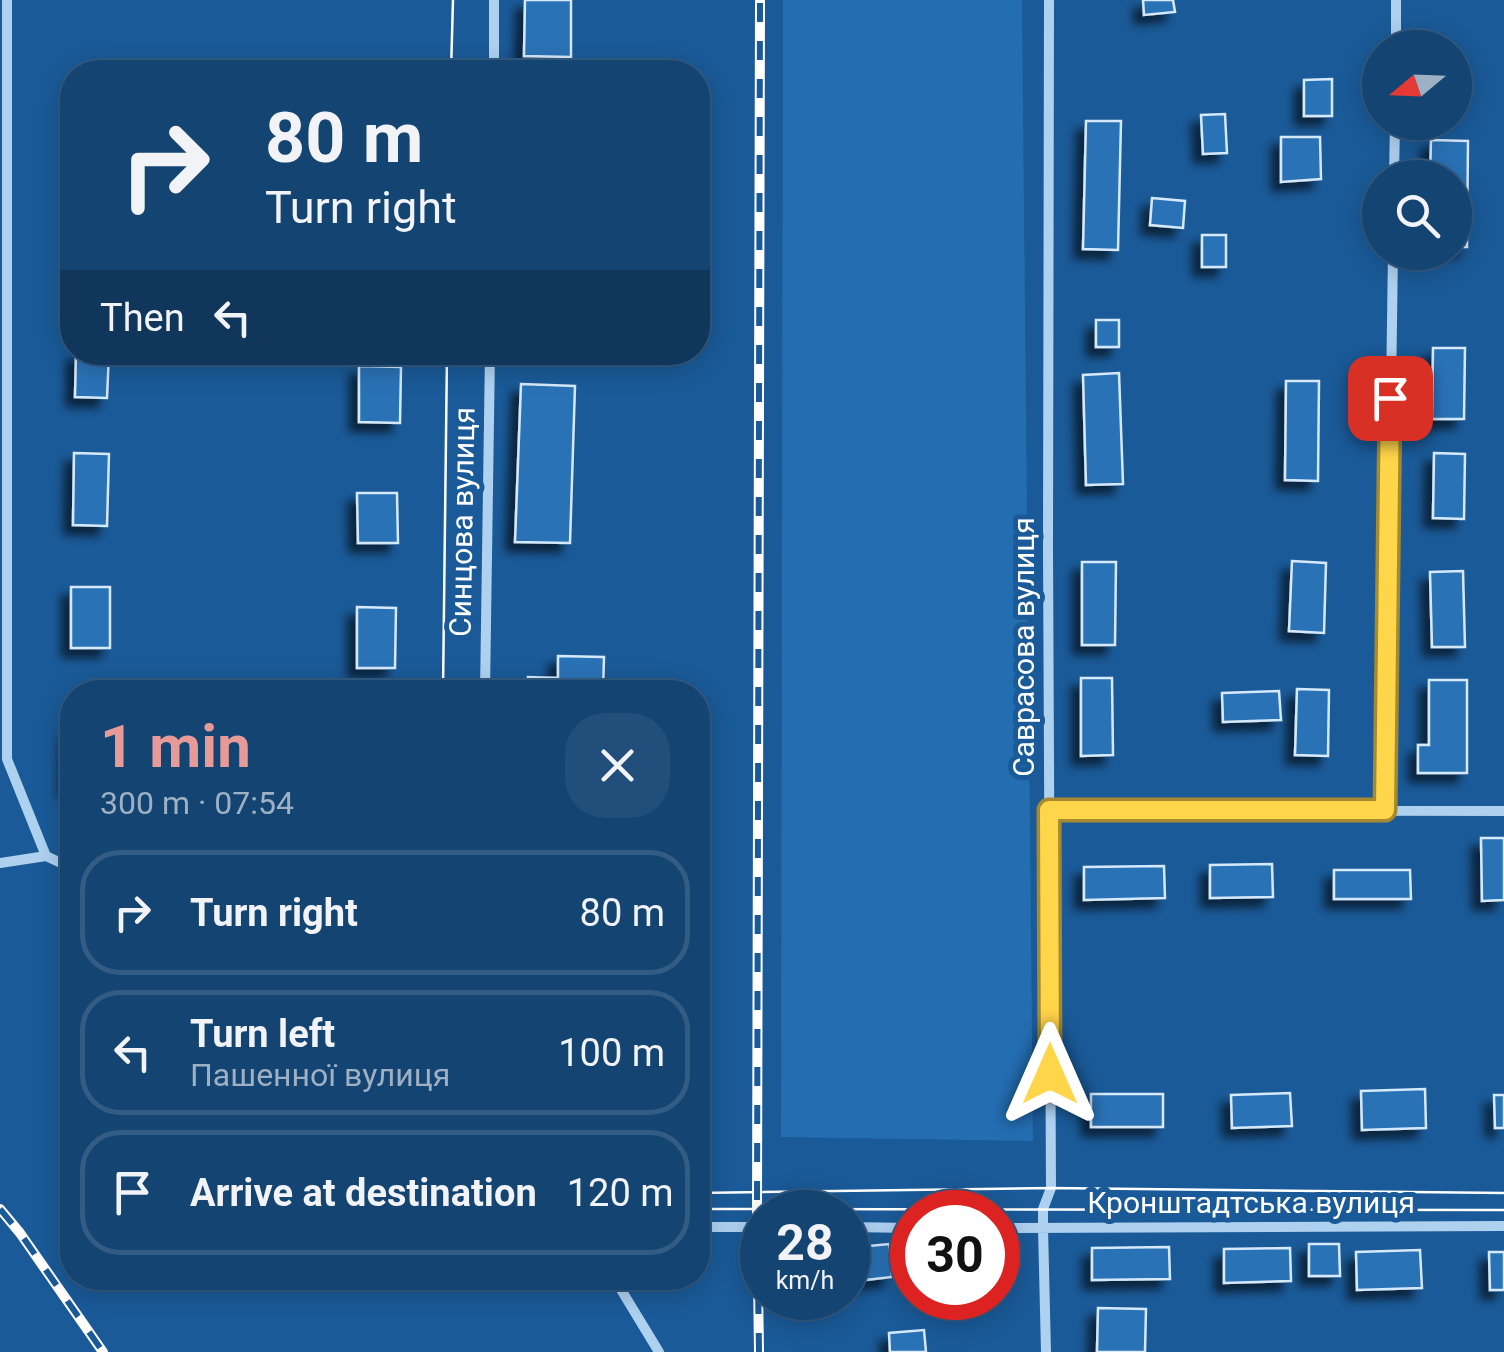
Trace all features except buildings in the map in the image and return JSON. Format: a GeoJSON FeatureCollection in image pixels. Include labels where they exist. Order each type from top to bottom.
{"type":"FeatureCollection","features":[{"type":"Feature","properties":{"kind":"street"},"geometry":{"type":"LineString","coordinates":[[7,0],[7,759],[46,856]]}},
{"type":"Feature","properties":{"kind":"street"},"geometry":{"type":"LineString","coordinates":[[494,0],[494,60]]}},
{"type":"Feature","properties":{"kind":"street","name":"Саврасова вулиця"},"geometry":{"type":"LineString","coordinates":[[1046,1352],[1042,1228],[1050,1188],[1049,0]]}},
{"type":"Feature","properties":{"kind":"street"},"geometry":{"type":"LineString","coordinates":[[1396,0],[1396,30]]}},
{"type":"Feature","properties":{"kind":"street"},"geometry":{"type":"LineString","coordinates":[[1385,810],[1392,270]]}},
{"type":"Feature","properties":{"kind":"street","name":"Синцова вулиця"},"geometry":{"type":"LineString","coordinates":[[485,680],[490,365]]}},
{"type":"Feature","properties":{"kind":"street"},"geometry":{"type":"LineString","coordinates":[[1049,810],[1504,811]]}},
{"type":"Feature","properties":{"kind":"street"},"geometry":{"type":"LineString","coordinates":[[0,863],[46,856],[60,862]]}},
{"type":"Feature","properties":{"kind":"street"},"geometry":{"type":"LineString","coordinates":[[710,1226],[740,1227]]}},
{"type":"Feature","properties":{"kind":"street","name":"Кронштадтська вулиця"},"geometry":{"type":"LineString","coordinates":[[1020,1228],[1504,1226]]}},
{"type":"Feature","properties":{"kind":"street"},"geometry":{"type":"LineString","coordinates":[[621,1290],[660,1352]]}},
{"type":"Feature","properties":{"kind":"shaded area"},"geometry":{"type":"Polygon","coordinates":[[[783,0],[1022,0],[1033,1141],[781,1137],[783,0]]]}},
{"type":"Feature","properties":{"kind":"tram line"},"geometry":{"type":"LineString","coordinates":[[451,60],[453,0]]}},
{"type":"Feature","properties":{"kind":"tram line"},"geometry":{"type":"LineString","coordinates":[[443,680],[447,365]]}},
{"type":"Feature","properties":{"kind":"tram line"},"geometry":{"type":"LineString","coordinates":[[710,1193],[1051,1188],[1504,1193]]}},
{"type":"Feature","properties":{"kind":"tram line"},"geometry":{"type":"LineString","coordinates":[[710,1209],[1504,1210]]}},
{"type":"Feature","properties":{"kind":"railway"},"geometry":{"type":"LineString","coordinates":[[759,1352],[760,0]]}},
{"type":"Feature","properties":{"kind":"railway"},"geometry":{"type":"LineString","coordinates":[[0,1209],[103,1352]]}},
{"type":"Feature","properties":{"kind":"route"},"geometry":{"type":"LineString","coordinates":[[1050,1074],[1049,810],[1385,810],[1390,398]]}}]}
